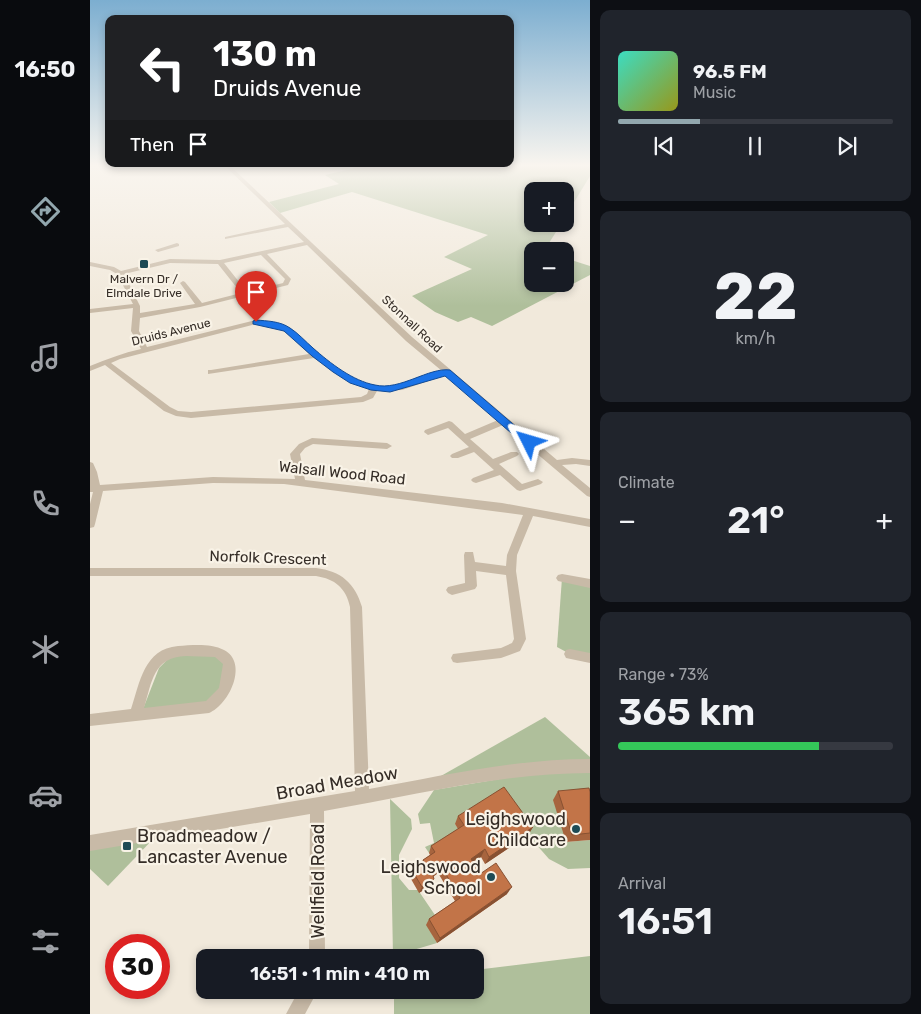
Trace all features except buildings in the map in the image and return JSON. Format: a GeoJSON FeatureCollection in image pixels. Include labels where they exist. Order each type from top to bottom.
{"type":"FeatureCollection","features":[{"type":"Feature","properties":{"kind":"street","name":"Stonnall Road"},"geometry":{"type":"LineString","coordinates":[[274,211],[447,372],[590,494]]}},
{"type":"Feature","properties":{"kind":"street"},"geometry":{"type":"LineString","coordinates":[[226,238],[288,225]]}},
{"type":"Feature","properties":{"kind":"street"},"geometry":{"type":"LineString","coordinates":[[120,273],[170,262],[220,262],[307,243]]}},
{"type":"Feature","properties":{"kind":"street"},"geometry":{"type":"LineString","coordinates":[[158,250],[177,245]]}},
{"type":"Feature","properties":{"kind":"street"},"geometry":{"type":"LineString","coordinates":[[170,248],[172,250],[170,262]]}},
{"type":"Feature","properties":{"kind":"street"},"geometry":{"type":"LineString","coordinates":[[137,316],[246,295],[282,286],[288,282],[286,277],[263,253]]}},
{"type":"Feature","properties":{"kind":"street"},"geometry":{"type":"LineString","coordinates":[[220,262],[246,295]]}},
{"type":"Feature","properties":{"kind":"street"},"geometry":{"type":"LineString","coordinates":[[90,264],[112,268],[120,273],[137,306],[137,316],[134,323],[135,331],[145,350]]}},
{"type":"Feature","properties":{"kind":"street"},"geometry":{"type":"LineString","coordinates":[[186,284],[200,305]]}},
{"type":"Feature","properties":{"kind":"street"},"geometry":{"type":"LineString","coordinates":[[90,311],[137,306]]}},
{"type":"Feature","properties":{"kind":"street","name":"Druids Avenue"},"geometry":{"type":"LineString","coordinates":[[90,369],[105,362],[145,350],[256,322],[277,325],[287,329],[315,354],[353,381],[374,388],[390,389],[447,372]]}},
{"type":"Feature","properties":{"kind":"street"},"geometry":{"type":"LineString","coordinates":[[211,372],[315,354]]}},
{"type":"Feature","properties":{"kind":"street"},"geometry":{"type":"LineString","coordinates":[[105,362],[167,409],[176,413],[191,415],[362,399],[370,396],[374,388]]}},
{"type":"Feature","properties":{"kind":"street"},"geometry":{"type":"LineString","coordinates":[[464,438],[504,421]]}},
{"type":"Feature","properties":{"kind":"street"},"geometry":{"type":"LineString","coordinates":[[428,432],[449,424],[520,488],[538,482]]}},
{"type":"Feature","properties":{"kind":"street"},"geometry":{"type":"LineString","coordinates":[[300,483],[295,454],[302,446],[312,441],[371,442],[387,446]]}},
{"type":"Feature","properties":{"kind":"street"},"geometry":{"type":"LineString","coordinates":[[454,456],[475,448]]}},
{"type":"Feature","properties":{"kind":"street"},"geometry":{"type":"LineString","coordinates":[[492,463],[514,454]]}},
{"type":"Feature","properties":{"kind":"street"},"geometry":{"type":"LineString","coordinates":[[555,464],[579,460],[590,463]]}},
{"type":"Feature","properties":{"kind":"street"},"geometry":{"type":"LineString","coordinates":[[90,465],[95,474],[93,488],[98,492],[90,524]]}},
{"type":"Feature","properties":{"kind":"street"},"geometry":{"type":"LineString","coordinates":[[476,480],[501,471]]}},
{"type":"Feature","properties":{"kind":"street","name":"Walsall Wood Road"},"geometry":{"type":"LineString","coordinates":[[93,488],[238,479],[300,483],[389,492],[530,511],[590,524]]}},
{"type":"Feature","properties":{"kind":"street"},"geometry":{"type":"LineString","coordinates":[[457,658],[501,653],[516,647],[520,639],[511,571],[512,555],[530,511]]}},
{"type":"Feature","properties":{"kind":"street"},"geometry":{"type":"LineString","coordinates":[[452,590],[471,586],[470,561],[511,571]]}},
{"type":"Feature","properties":{"kind":"street","name":"Norfolk Crescent"},"geometry":{"type":"LineString","coordinates":[[90,572],[316,572],[324,573],[342,581],[354,596],[356,607],[362,798]]}},
{"type":"Feature","properties":{"kind":"street"},"geometry":{"type":"LineString","coordinates":[[562,578],[590,584]]}},
{"type":"Feature","properties":{"kind":"street"},"geometry":{"type":"LineString","coordinates":[[90,720],[136,713],[209,707],[225,692],[230,664],[224,655],[215,651],[169,652],[159,658],[153,666],[136,713]]}},
{"type":"Feature","properties":{"kind":"street"},"geometry":{"type":"LineString","coordinates":[[570,654],[590,658]]}},
{"type":"Feature","properties":{"kind":"street","name":"Broad Meadow"},"geometry":{"type":"LineString","coordinates":[[90,842],[362,798],[425,785],[556,765],[590,766]]}},
{"type":"Feature","properties":{"kind":"street","name":"Wellfield Road"},"geometry":{"type":"LineString","coordinates":[[317,805],[317,949]]}},
{"type":"Feature","properties":{"kind":"street"},"geometry":{"type":"LineString","coordinates":[[295,1014],[304,999]]}},
{"type":"Feature","properties":{"kind":"green space"},"geometry":{"type":"Polygon","coordinates":[[[413,211],[524,211],[524,232],[556,232],[550,242],[524,242],[524,292],[557,292],[492,326],[471,317],[458,322],[435,312],[412,296],[472,269],[444,257],[488,235],[413,211]]]}},
{"type":"Feature","properties":{"kind":"green space"},"geometry":{"type":"Polygon","coordinates":[[[574,261],[590,266],[590,275],[574,283],[574,261]]]}},
{"type":"Feature","properties":{"kind":"green space"},"geometry":{"type":"Polygon","coordinates":[[[562,578],[590,584],[590,658],[570,654],[557,647],[562,578]]]}},
{"type":"Feature","properties":{"kind":"green space"},"geometry":{"type":"Polygon","coordinates":[[[213,653],[226,666],[221,690],[207,703],[143,709],[159,668],[172,655],[213,653]]]}},
{"type":"Feature","properties":{"kind":"green space"},"geometry":{"type":"Polygon","coordinates":[[[545,717],[590,757],[590,766],[425,785],[545,717]]]}},
{"type":"Feature","properties":{"kind":"green space"},"geometry":{"type":"Polygon","coordinates":[[[558,769],[590,769],[590,796],[566,842],[590,840],[590,868],[568,869],[549,859],[528,835],[455,824],[463,836],[452,838],[429,853],[425,847],[434,843],[430,823],[420,824],[418,814],[434,790],[558,769]]]}},
{"type":"Feature","properties":{"kind":"green space"},"geometry":{"type":"Polygon","coordinates":[[[390,799],[411,819],[412,829],[399,855],[399,878],[409,890],[418,890],[437,918],[427,925],[437,943],[417,949],[393,949],[390,799]]]}},
{"type":"Feature","properties":{"kind":"green space"},"geometry":{"type":"Polygon","coordinates":[[[156,836],[108,886],[90,869],[90,845],[156,836]]]}},
{"type":"Feature","properties":{"kind":"green space"},"geometry":{"type":"Polygon","coordinates":[[[590,956],[590,1014],[394,1014],[394,999],[484,999],[484,969],[590,956]]]}},
{"type":"Feature","properties":{"kind":"place","name":"Malvern Dr / Elmdale Drive"},"geometry":{"type":"Point","coordinates":[144,264]}},
{"type":"Feature","properties":{"kind":"place","name":"Leighswood Childcare"},"geometry":{"type":"Point","coordinates":[576,829]}},
{"type":"Feature","properties":{"kind":"place","name":"Broadmeadow / Lancaster Avenue"},"geometry":{"type":"Point","coordinates":[127,846]}},
{"type":"Feature","properties":{"kind":"place","name":"Leighswood School"},"geometry":{"type":"Point","coordinates":[491,877]}},
{"type":"Feature","properties":{"kind":"route"},"geometry":{"type":"LineString","coordinates":[[256,322],[277,325],[287,329],[336,370],[365,386],[397,388],[447,372],[529,442]]}}]}
